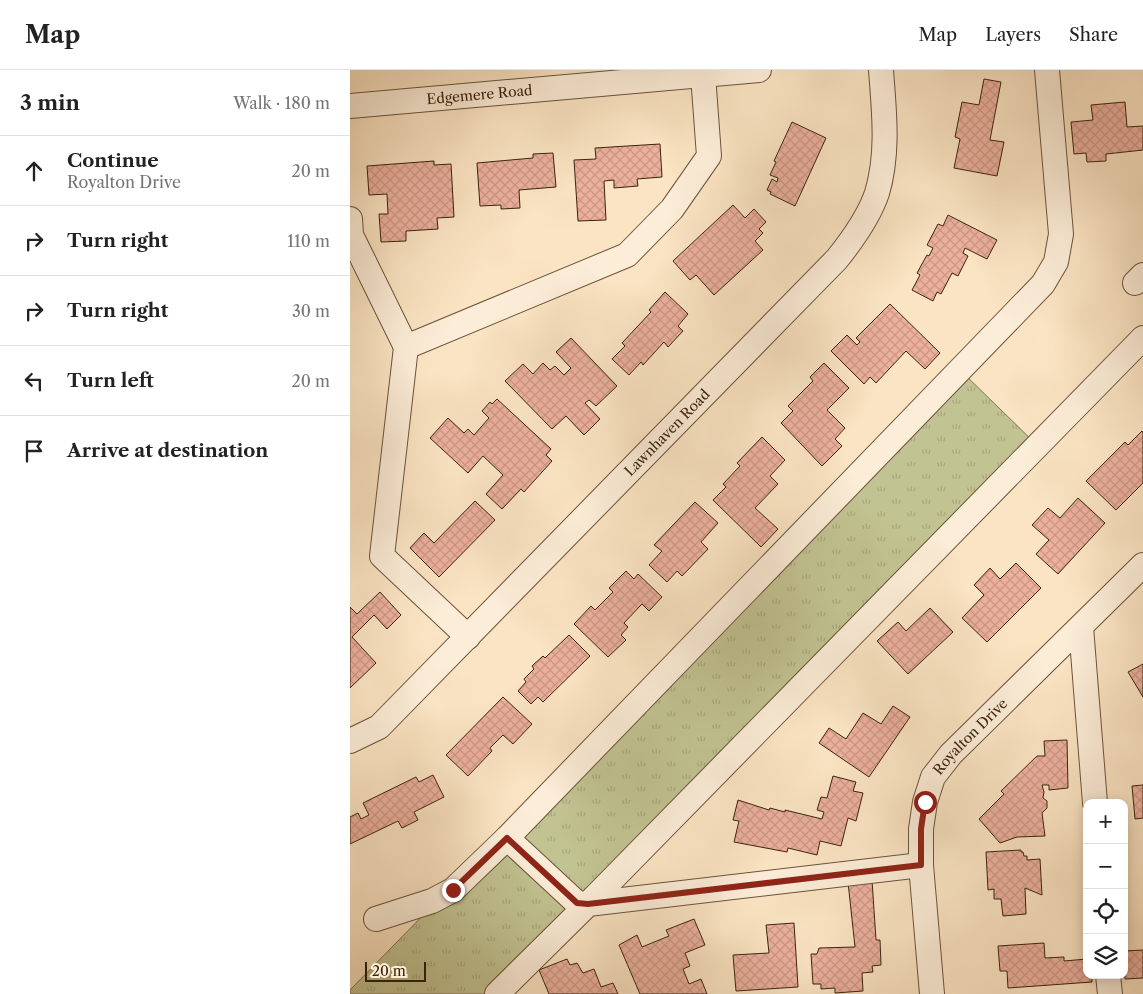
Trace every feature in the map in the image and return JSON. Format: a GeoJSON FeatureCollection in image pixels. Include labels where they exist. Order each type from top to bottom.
{"type":"FeatureCollection","features":[{"type":"Feature","properties":{"kind":"street","name":"Edgemere Road"},"geometry":{"type":"LineString","coordinates":[[350,106],[759,70]]}},
{"type":"Feature","properties":{"kind":"street","name":"Lawnhaven Road"},"geometry":{"type":"LineString","coordinates":[[350,741],[379,727],[803,296],[837,259],[858,232],[876,194],[883,163],[886,127],[881,70]]}},
{"type":"Feature","properties":{"kind":"street"},"geometry":{"type":"LineString","coordinates":[[376,919],[432,901],[453,890],[507,838],[1043,284],[1056,262],[1061,234],[1048,70]]}},
{"type":"Feature","properties":{"kind":"street"},"geometry":{"type":"LineString","coordinates":[[406,347],[627,255],[672,209],[709,156],[703,75]]}},
{"type":"Feature","properties":{"kind":"street"},"geometry":{"type":"LineString","coordinates":[[350,219],[351,235],[406,347],[382,556],[468,637]]}},
{"type":"Feature","properties":{"kind":"street"},"geometry":{"type":"LineString","coordinates":[[497,994],[588,904],[1143,338]]}},
{"type":"Feature","properties":{"kind":"street","name":"Royalton Drive"},"geometry":{"type":"LineString","coordinates":[[932,994],[921,865],[921,829],[925,802],[933,777],[950,754],[1082,627],[1143,565]]}},
{"type":"Feature","properties":{"kind":"street"},"geometry":{"type":"LineString","coordinates":[[1082,627],[1095,799]]}},
{"type":"Feature","properties":{"kind":"street"},"geometry":{"type":"LineString","coordinates":[[507,838],[577,903],[588,904],[921,865]]}},
{"type":"Feature","properties":{"kind":"street"},"geometry":{"type":"LineString","coordinates":[[1108,979],[1110,994]]}},
{"type":"Feature","properties":{"kind":"green space"},"geometry":{"type":"Polygon","coordinates":[[[958,368],[1041,449],[509,994],[350,994],[350,990],[958,368]]]}},
{"type":"Feature","properties":{"kind":"building"},"geometry":{"type":"Polygon","coordinates":[[[984,79],[1001,82],[990,140],[1004,142],[997,176],[954,168],[960,139],[955,137],[962,102],[979,105],[984,79]]]}},
{"type":"Feature","properties":{"kind":"building"},"geometry":{"type":"Polygon","coordinates":[[[1125,102],[1127,127],[1143,126],[1143,150],[1106,154],[1106,161],[1087,162],[1086,153],[1074,154],[1071,122],[1093,120],[1091,105],[1125,102]]]}},
{"type":"Feature","properties":{"kind":"building"},"geometry":{"type":"Polygon","coordinates":[[[792,122],[826,138],[795,206],[770,194],[771,192],[767,190],[772,179],[777,182],[778,178],[770,175],[776,162],[774,161],[792,122]]]}},
{"type":"Feature","properties":{"kind":"building"},"geometry":{"type":"Polygon","coordinates":[[[660,144],[662,177],[637,179],[638,186],[614,188],[614,180],[604,181],[606,220],[578,221],[574,160],[596,159],[595,148],[660,144]]]}},
{"type":"Feature","properties":{"kind":"building"},"geometry":{"type":"Polygon","coordinates":[[[553,153],[556,187],[519,190],[520,208],[501,209],[501,205],[480,206],[477,163],[533,158],[533,154],[553,153]]]}},
{"type":"Feature","properties":{"kind":"building"},"geometry":{"type":"Polygon","coordinates":[[[434,161],[434,165],[451,164],[454,217],[437,218],[438,229],[406,231],[406,241],[381,242],[379,214],[388,214],[387,194],[369,195],[367,166],[434,161]]]}},
{"type":"Feature","properties":{"kind":"building"},"geometry":{"type":"Polygon","coordinates":[[[733,205],[745,218],[754,209],[766,222],[759,229],[763,233],[755,241],[763,250],[714,295],[696,275],[690,280],[673,261],[733,205]]]}},
{"type":"Feature","properties":{"kind":"building"},"geometry":{"type":"Polygon","coordinates":[[[948,215],[997,240],[987,259],[965,248],[963,253],[968,256],[958,276],[952,273],[941,294],[937,292],[933,301],[912,290],[920,275],[917,273],[933,248],[927,245],[938,224],[943,226],[948,215]]]}},
{"type":"Feature","properties":{"kind":"building"},"geometry":{"type":"Polygon","coordinates":[[[665,292],[688,314],[678,326],[683,331],[668,347],[664,342],[643,365],[641,362],[629,375],[612,359],[625,346],[622,343],[651,312],[649,310],[665,292]]]}},
{"type":"Feature","properties":{"kind":"building"},"geometry":{"type":"Polygon","coordinates":[[[890,304],[940,353],[925,369],[906,351],[876,383],[870,377],[864,384],[831,351],[847,335],[857,345],[860,342],[856,338],[890,304]]]}},
{"type":"Feature","properties":{"kind":"building"},"geometry":{"type":"Polygon","coordinates":[[[571,338],[617,386],[596,406],[589,400],[585,403],[600,419],[584,435],[566,416],[552,429],[505,381],[523,364],[533,374],[543,363],[550,370],[555,366],[564,375],[571,368],[556,352],[571,338]]]}},
{"type":"Feature","properties":{"kind":"building"},"geometry":{"type":"Polygon","coordinates":[[[824,363],[849,388],[827,410],[845,428],[835,439],[842,446],[822,466],[781,423],[793,411],[788,406],[813,381],[810,377],[824,363]]]}},
{"type":"Feature","properties":{"kind":"building"},"geometry":{"type":"Polygon","coordinates":[[[497,399],[551,449],[546,455],[552,461],[524,492],[521,489],[502,509],[486,494],[503,475],[483,456],[468,473],[430,438],[448,418],[464,433],[468,429],[474,435],[489,418],[482,411],[490,402],[492,404],[497,399]]]}},
{"type":"Feature","properties":{"kind":"building"},"geometry":{"type":"Polygon","coordinates":[[[1142,431],[1143,483],[1116,510],[1086,481],[1125,442],[1128,445],[1142,431]]]}},
{"type":"Feature","properties":{"kind":"building"},"geometry":{"type":"Polygon","coordinates":[[[762,437],[785,460],[770,476],[778,484],[755,508],[778,529],[761,547],[713,500],[726,487],[723,484],[740,466],[737,463],[762,437]]]}},
{"type":"Feature","properties":{"kind":"building"},"geometry":{"type":"Polygon","coordinates":[[[1078,498],[1105,523],[1058,574],[1036,554],[1049,540],[1032,525],[1048,508],[1060,518],[1078,498]]]}},
{"type":"Feature","properties":{"kind":"building"},"geometry":{"type":"Polygon","coordinates":[[[475,501],[495,520],[439,577],[410,548],[424,533],[434,543],[475,501]]]}},
{"type":"Feature","properties":{"kind":"building"},"geometry":{"type":"Polygon","coordinates":[[[695,502],[718,523],[701,542],[708,549],[682,576],[677,571],[667,582],[649,565],[662,551],[654,545],[695,502]]]}},
{"type":"Feature","properties":{"kind":"building"},"geometry":{"type":"Polygon","coordinates":[[[1016,563],[1041,588],[987,642],[962,618],[984,595],[974,585],[990,568],[1000,579],[1016,563]]]}},
{"type":"Feature","properties":{"kind":"building"},"geometry":{"type":"Polygon","coordinates":[[[626,571],[634,579],[638,574],[662,597],[649,611],[642,604],[624,623],[628,627],[621,635],[626,640],[608,657],[574,624],[591,606],[595,610],[613,592],[609,588],[626,571]]]}},
{"type":"Feature","properties":{"kind":"building"},"geometry":{"type":"Polygon","coordinates":[[[380,592],[401,615],[387,629],[374,615],[352,637],[376,663],[350,688],[350,607],[357,614],[380,592]]]}},
{"type":"Feature","properties":{"kind":"building"},"geometry":{"type":"Polygon","coordinates":[[[930,608],[953,632],[908,674],[877,641],[898,622],[906,631],[930,608]]]}},
{"type":"Feature","properties":{"kind":"building"},"geometry":{"type":"Polygon","coordinates":[[[569,635],[590,656],[543,702],[538,697],[531,704],[518,691],[526,682],[524,679],[534,669],[532,666],[543,656],[545,658],[569,635]]]}},
{"type":"Feature","properties":{"kind":"building"},"geometry":{"type":"Polygon","coordinates":[[[1143,664],[1143,697],[1128,672],[1143,664]]]}},
{"type":"Feature","properties":{"kind":"building"},"geometry":{"type":"Polygon","coordinates":[[[503,697],[532,724],[513,744],[503,735],[490,748],[492,751],[468,776],[446,755],[503,697]]]}},
{"type":"Feature","properties":{"kind":"building"},"geometry":{"type":"Polygon","coordinates":[[[893,706],[910,717],[869,777],[819,743],[829,728],[846,739],[863,713],[881,724],[893,706]]]}},
{"type":"Feature","properties":{"kind":"building"},"geometry":{"type":"Polygon","coordinates":[[[1067,740],[1068,788],[1049,790],[1049,785],[1042,785],[1043,798],[1047,801],[1047,808],[1042,813],[1045,836],[1017,837],[1000,843],[979,819],[1004,794],[1001,791],[1037,756],[1045,756],[1044,741],[1067,740]]]}},
{"type":"Feature","properties":{"kind":"building"},"geometry":{"type":"Polygon","coordinates":[[[433,775],[444,797],[414,812],[418,820],[402,828],[398,821],[350,844],[350,817],[358,813],[361,819],[369,815],[363,803],[416,777],[419,782],[433,775]]]}},
{"type":"Feature","properties":{"kind":"building"},"geometry":{"type":"Polygon","coordinates":[[[833,776],[856,782],[853,791],[863,793],[856,821],[848,818],[841,846],[820,841],[817,855],[788,848],[787,852],[734,842],[739,821],[733,820],[738,800],[769,810],[770,808],[785,812],[785,810],[822,819],[824,812],[817,810],[821,797],[827,798],[833,776]]]}},
{"type":"Feature","properties":{"kind":"building"},"geometry":{"type":"Polygon","coordinates":[[[1143,785],[1143,818],[1135,819],[1132,786],[1143,785]]]}},
{"type":"Feature","properties":{"kind":"building"},"geometry":{"type":"Polygon","coordinates":[[[1021,850],[1024,856],[1027,856],[1027,860],[1040,859],[1042,895],[1025,888],[1026,914],[1003,916],[1001,899],[994,899],[994,889],[988,890],[986,852],[1021,850]]]}},
{"type":"Feature","properties":{"kind":"building"},"geometry":{"type":"Polygon","coordinates":[[[872,880],[876,940],[880,940],[881,965],[872,966],[873,972],[862,973],[863,991],[835,993],[835,988],[821,989],[821,984],[813,984],[811,954],[817,954],[819,948],[855,947],[848,882],[872,880]]]}},
{"type":"Feature","properties":{"kind":"building"},"geometry":{"type":"Polygon","coordinates":[[[694,919],[705,945],[685,953],[690,966],[683,969],[689,984],[701,979],[707,994],[640,994],[619,945],[637,935],[642,947],[669,936],[666,930],[694,919]]]}},
{"type":"Feature","properties":{"kind":"building"},"geometry":{"type":"Polygon","coordinates":[[[794,923],[798,987],[736,991],[733,955],[769,953],[766,925],[794,923]]]}},
{"type":"Feature","properties":{"kind":"building"},"geometry":{"type":"Polygon","coordinates":[[[1044,943],[1045,958],[1064,957],[1064,961],[1083,959],[1083,979],[1092,979],[1092,982],[1008,988],[1007,971],[1000,971],[998,946],[1044,943]]]}},
{"type":"Feature","properties":{"kind":"building"},"geometry":{"type":"Polygon","coordinates":[[[1143,950],[1143,978],[1128,979],[1128,951],[1143,950]]]}},
{"type":"Feature","properties":{"kind":"building"},"geometry":{"type":"Polygon","coordinates":[[[567,959],[570,965],[577,963],[583,973],[594,969],[601,987],[613,983],[618,994],[549,994],[539,970],[567,959]]]}},
{"type":"Feature","properties":{"kind":"route"},"geometry":{"type":"LineString","coordinates":[[453,890],[507,838],[577,903],[588,904],[921,865],[921,829],[925,802]]}}]}
